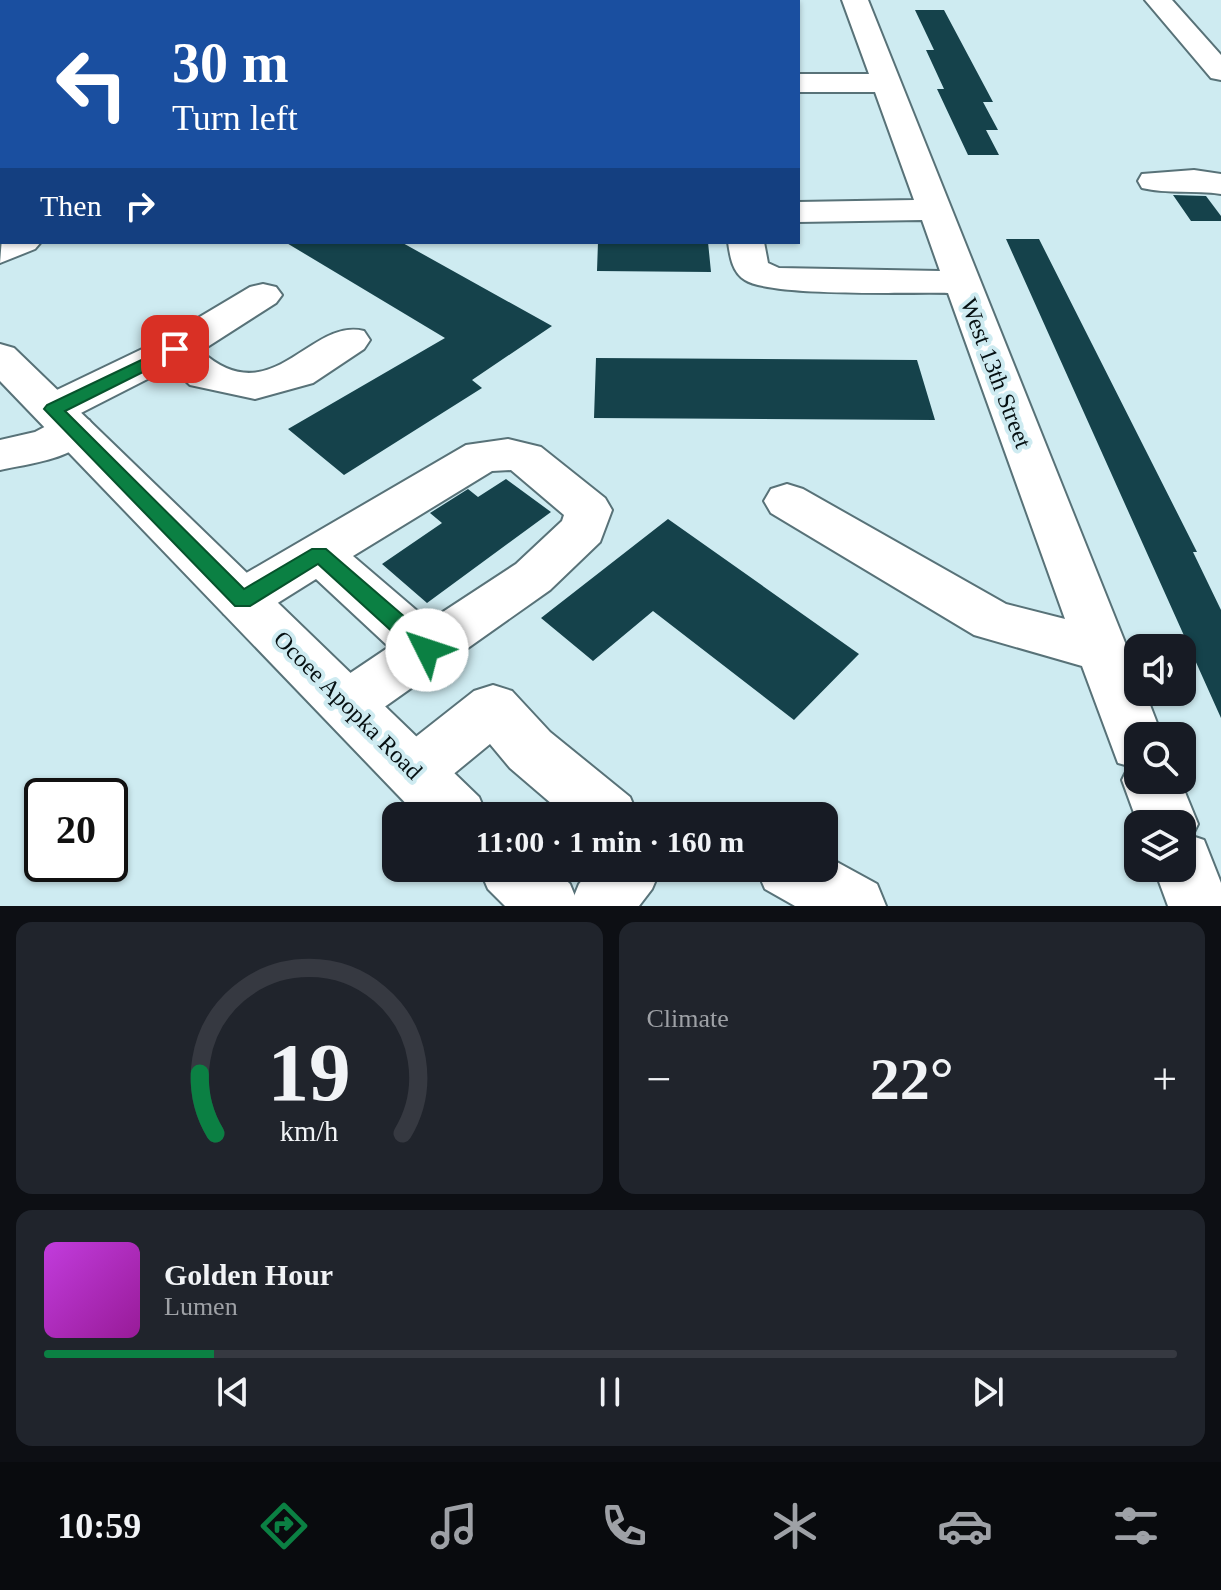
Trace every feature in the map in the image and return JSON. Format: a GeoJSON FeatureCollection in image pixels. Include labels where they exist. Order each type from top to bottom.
{"type":"FeatureCollection","features":[{"type":"Feature","properties":{"kind":"street","name":"West 13th Street"},"geometry":{"type":"LineString","coordinates":[[855,0],[1129,722]]}},
{"type":"Feature","properties":{"kind":"street"},"geometry":{"type":"LineString","coordinates":[[1158,0],[1221,72]]}},
{"type":"Feature","properties":{"kind":"street"},"geometry":{"type":"LineString","coordinates":[[800,83],[886,83]]}},
{"type":"Feature","properties":{"kind":"street"},"geometry":{"type":"LineString","coordinates":[[1154,181],[1194,180],[1221,184]]}},
{"type":"Feature","properties":{"kind":"street"},"geometry":{"type":"LineString","coordinates":[[800,212],[935,210]]}},
{"type":"Feature","properties":{"kind":"street"},"geometry":{"type":"LineString","coordinates":[[0,252],[18,244]]}},
{"type":"Feature","properties":{"kind":"street"},"geometry":{"type":"LineString","coordinates":[[746,244],[750,266],[759,275],[779,279],[962,282]]}},
{"type":"Feature","properties":{"kind":"street"},"geometry":{"type":"LineString","coordinates":[[0,455],[47,444],[63,420],[263,295]]}},
{"type":"Feature","properties":{"kind":"street"},"geometry":{"type":"LineString","coordinates":[[175,349],[204,376],[255,386],[299,374],[350,340]]}},
{"type":"Feature","properties":{"kind":"street","name":"Ocoee Apopka Road"},"geometry":{"type":"LineString","coordinates":[[0,357],[444,802]]}},
{"type":"Feature","properties":{"kind":"street"},"geometry":{"type":"LineString","coordinates":[[242,600],[482,456],[508,454],[525,458],[589,510],[583,530],[533,577],[347,704]]}},
{"type":"Feature","properties":{"kind":"street"},"geometry":{"type":"LineString","coordinates":[[787,501],[992,621],[1102,650]]}},
{"type":"Feature","properties":{"kind":"street"},"geometry":{"type":"LineString","coordinates":[[319,554],[427,650]]}},
{"type":"Feature","properties":{"kind":"street"},"geometry":{"type":"LineString","coordinates":[[414,772],[493,708],[530,750],[592,802]]}},
{"type":"Feature","properties":{"kind":"street"},"geometry":{"type":"LineString","coordinates":[[524,882],[548,906]]}},
{"type":"Feature","properties":{"kind":"street"},"geometry":{"type":"LineString","coordinates":[[601,906],[619,882]]}},
{"type":"Feature","properties":{"kind":"street"},"geometry":{"type":"LineString","coordinates":[[812,882],[855,906]]}},
{"type":"Feature","properties":{"kind":"street"},"geometry":{"type":"LineString","coordinates":[[1190,882],[1199,906]]}},
{"type":"Feature","properties":{"kind":"building"},"geometry":{"type":"Polygon","coordinates":[[[915,10],[944,10],[993,102],[983,102],[998,130],[986,130],[999,155],[968,155],[937,89],[944,89],[926,50],[934,50],[915,10]]]}},
{"type":"Feature","properties":{"kind":"building"},"geometry":{"type":"Polygon","coordinates":[[[1173,195],[1206,196],[1221,216],[1221,221],[1191,221],[1173,195]]]}},
{"type":"Feature","properties":{"kind":"building"},"geometry":{"type":"Polygon","coordinates":[[[1006,239],[1039,239],[1197,552],[1193,552],[1221,610],[1221,718],[1196,662],[1196,634],[1183,634],[1006,239]]]}},
{"type":"Feature","properties":{"kind":"building"},"geometry":{"type":"Polygon","coordinates":[[[288,244],[405,244],[552,326],[472,380],[482,388],[344,475],[288,429],[445,338],[288,244]]]}},
{"type":"Feature","properties":{"kind":"building"},"geometry":{"type":"Polygon","coordinates":[[[598,244],[708,244],[711,272],[597,271],[598,244]]]}},
{"type":"Feature","properties":{"kind":"building"},"geometry":{"type":"Polygon","coordinates":[[[596,358],[917,360],[935,420],[594,418],[596,358]]]}},
{"type":"Feature","properties":{"kind":"building"},"geometry":{"type":"Polygon","coordinates":[[[506,479],[551,512],[427,603],[382,564],[442,523],[430,513],[468,489],[478,497],[506,479]]]}},
{"type":"Feature","properties":{"kind":"building"},"geometry":{"type":"Polygon","coordinates":[[[668,519],[859,654],[794,720],[653,611],[593,661],[541,618],[668,519]]]}},
{"type":"Feature","properties":{"kind":"route"},"geometry":{"type":"LineString","coordinates":[[175,349],[53,409],[242,600],[319,554],[427,650]]}}]}
